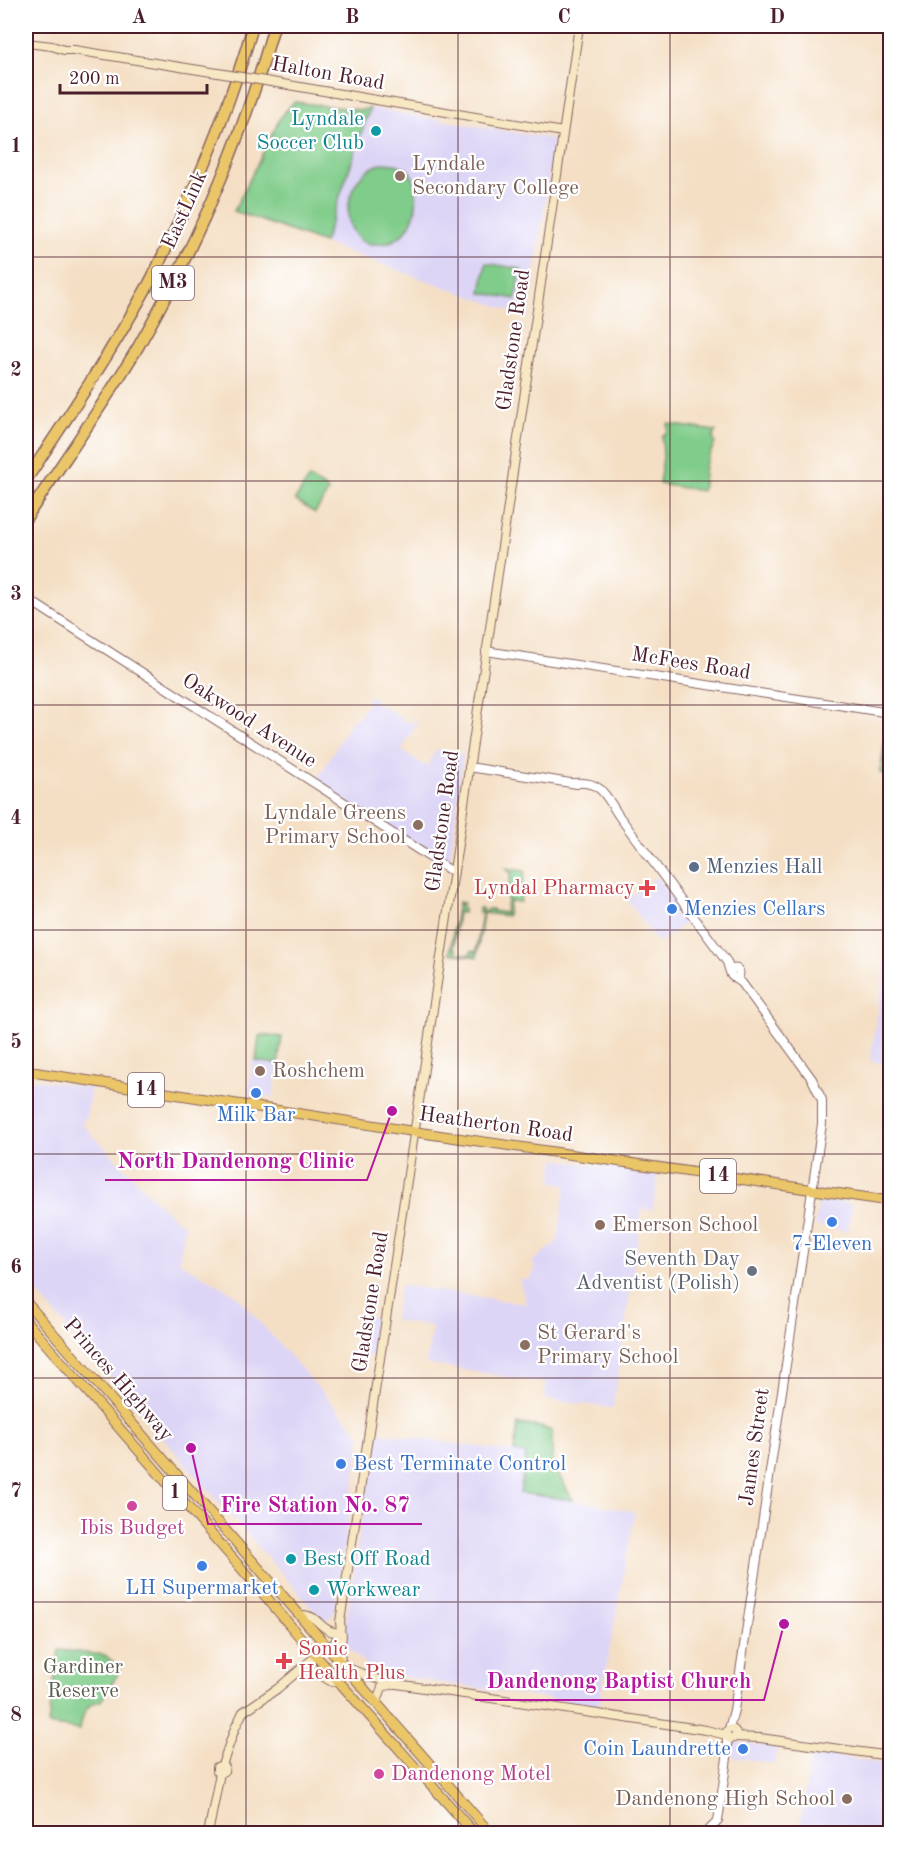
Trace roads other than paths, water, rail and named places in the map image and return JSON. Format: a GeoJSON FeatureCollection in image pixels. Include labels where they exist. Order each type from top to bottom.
{"type":"FeatureCollection","features":[{"type":"Feature","properties":{"kind":"highway","name":"EastLink"},"geometry":{"type":"LineString","coordinates":[[26,480],[86,391],[149,285],[212,147],[231,99],[253,26]]}},
{"type":"Feature","properties":{"kind":"highway","name":"EastLink"},"geometry":{"type":"LineString","coordinates":[[26,518],[115,384],[151,324],[179,270],[236,143],[274,26]]}},
{"type":"Feature","properties":{"kind":"main road","name":"Gladstone Road"},"geometry":{"type":"LineString","coordinates":[[327,1646],[338,1627],[415,1131],[579,26]]}},
{"type":"Feature","properties":{"kind":"main road","name":"Halton Road"},"geometry":{"type":"LineString","coordinates":[[26,44],[224,74],[563,132]]}},
{"type":"Feature","properties":{"kind":"main road","name":"Heatherton Road"},"geometry":{"type":"LineString","coordinates":[[26,1071],[891,1201]]}},
{"type":"Feature","properties":{"kind":"main road","name":"Princes Highway"},"geometry":{"type":"LineString","coordinates":[[26,1302],[491,1833]]}},
{"type":"Feature","properties":{"kind":"main road","name":"Princes Highway"},"geometry":{"type":"LineString","coordinates":[[26,1321],[261,1591],[334,1680],[475,1833]]}},
{"type":"Feature","properties":{"kind":"main road"},"geometry":{"type":"LineString","coordinates":[[300,1615],[312,1616],[325,1629],[338,1627],[342,1640],[340,1652],[344,1665],[370,1677],[731,1734],[891,1756]]}},
{"type":"Feature","properties":{"kind":"main road"},"geometry":{"type":"LineString","coordinates":[[208,1833],[221,1769],[243,1712],[277,1689],[327,1646]]}},
{"type":"Feature","properties":{"kind":"main road"},"geometry":{"type":"LineString","coordinates":[[308,1664],[322,1676],[334,1680]]}},
{"type":"Feature","properties":{"kind":"main road"},"geometry":{"type":"LineString","coordinates":[[377,1702],[383,1686],[397,1683]]}},
{"type":"Feature","properties":{"kind":"street","name":"Oakwood Avenue"},"geometry":{"type":"LineString","coordinates":[[26,598],[331,796],[454,871]]}},
{"type":"Feature","properties":{"kind":"street","name":"McFees Road"},"geometry":{"type":"LineString","coordinates":[[486,651],[891,712]]}},
{"type":"Feature","properties":{"kind":"street","name":"James Street"},"geometry":{"type":"LineString","coordinates":[[469,767],[590,784],[601,789],[812,1079],[822,1100],[822,1124],[718,1821],[705,1833]]}},
{"type":"Feature","properties":{"kind":"place","name":"Lyndale Soccer Club"},"geometry":{"type":"Point","coordinates":[376,131]}},
{"type":"Feature","properties":{"kind":"place","name":"Lyndale Secondary College"},"geometry":{"type":"Point","coordinates":[400,176]}},
{"type":"Feature","properties":{"kind":"place","name":"Lyndale Greens Primary School"},"geometry":{"type":"Point","coordinates":[418,825]}},
{"type":"Feature","properties":{"kind":"place","name":"Menzies Hall"},"geometry":{"type":"Point","coordinates":[694,867]}},
{"type":"Feature","properties":{"kind":"place","name":"Lyndal Pharmacy"},"geometry":{"type":"Point","coordinates":[647,888]}},
{"type":"Feature","properties":{"kind":"place","name":"Menzies Cellars"},"geometry":{"type":"Point","coordinates":[672,909]}},
{"type":"Feature","properties":{"kind":"place","name":"Roshchem"},"geometry":{"type":"Point","coordinates":[260,1071]}},
{"type":"Feature","properties":{"kind":"place","name":"Milk Bar"},"geometry":{"type":"Point","coordinates":[256,1093]}},
{"type":"Feature","properties":{"kind":"place","name":"North Dandenong Clinic"},"geometry":{"type":"Point","coordinates":[392,1111]}},
{"type":"Feature","properties":{"kind":"place","name":"7-Eleven"},"geometry":{"type":"Point","coordinates":[832,1222]}},
{"type":"Feature","properties":{"kind":"place","name":"Emerson School"},"geometry":{"type":"Point","coordinates":[600,1225]}},
{"type":"Feature","properties":{"kind":"place","name":"Seventh Day Adventist (Polish)"},"geometry":{"type":"Point","coordinates":[752,1271]}},
{"type":"Feature","properties":{"kind":"place","name":"St Gerard's Primary School"},"geometry":{"type":"Point","coordinates":[525,1345]}},
{"type":"Feature","properties":{"kind":"place","name":"Fire Station No. 87"},"geometry":{"type":"Point","coordinates":[191,1448]}},
{"type":"Feature","properties":{"kind":"place","name":"Best Terminate Control"},"geometry":{"type":"Point","coordinates":[341,1464]}},
{"type":"Feature","properties":{"kind":"place","name":"Ibis Budget"},"geometry":{"type":"Point","coordinates":[132,1506]}},
{"type":"Feature","properties":{"kind":"place","name":"Best Off Road"},"geometry":{"type":"Point","coordinates":[291,1559]}},
{"type":"Feature","properties":{"kind":"place","name":"LH Supermarket"},"geometry":{"type":"Point","coordinates":[202,1566]}},
{"type":"Feature","properties":{"kind":"place","name":"Workwear"},"geometry":{"type":"Point","coordinates":[314,1590]}},
{"type":"Feature","properties":{"kind":"place","name":"Dandenong Baptist Church"},"geometry":{"type":"Point","coordinates":[784,1624]}},
{"type":"Feature","properties":{"kind":"place","name":"Sonic Health Plus"},"geometry":{"type":"Point","coordinates":[284,1661]}},
{"type":"Feature","properties":{"kind":"place","name":"Coin Laundrette"},"geometry":{"type":"Point","coordinates":[743,1749]}},
{"type":"Feature","properties":{"kind":"place","name":"Dandenong Motel"},"geometry":{"type":"Point","coordinates":[379,1774]}},
{"type":"Feature","properties":{"kind":"place","name":"Dandenong High School"},"geometry":{"type":"Point","coordinates":[847,1799]}},
{"type":"Feature","properties":{"kind":"park label","name":"Gardiner Reserve"},"geometry":{"type":"Point","coordinates":[83,1679]}}]}
